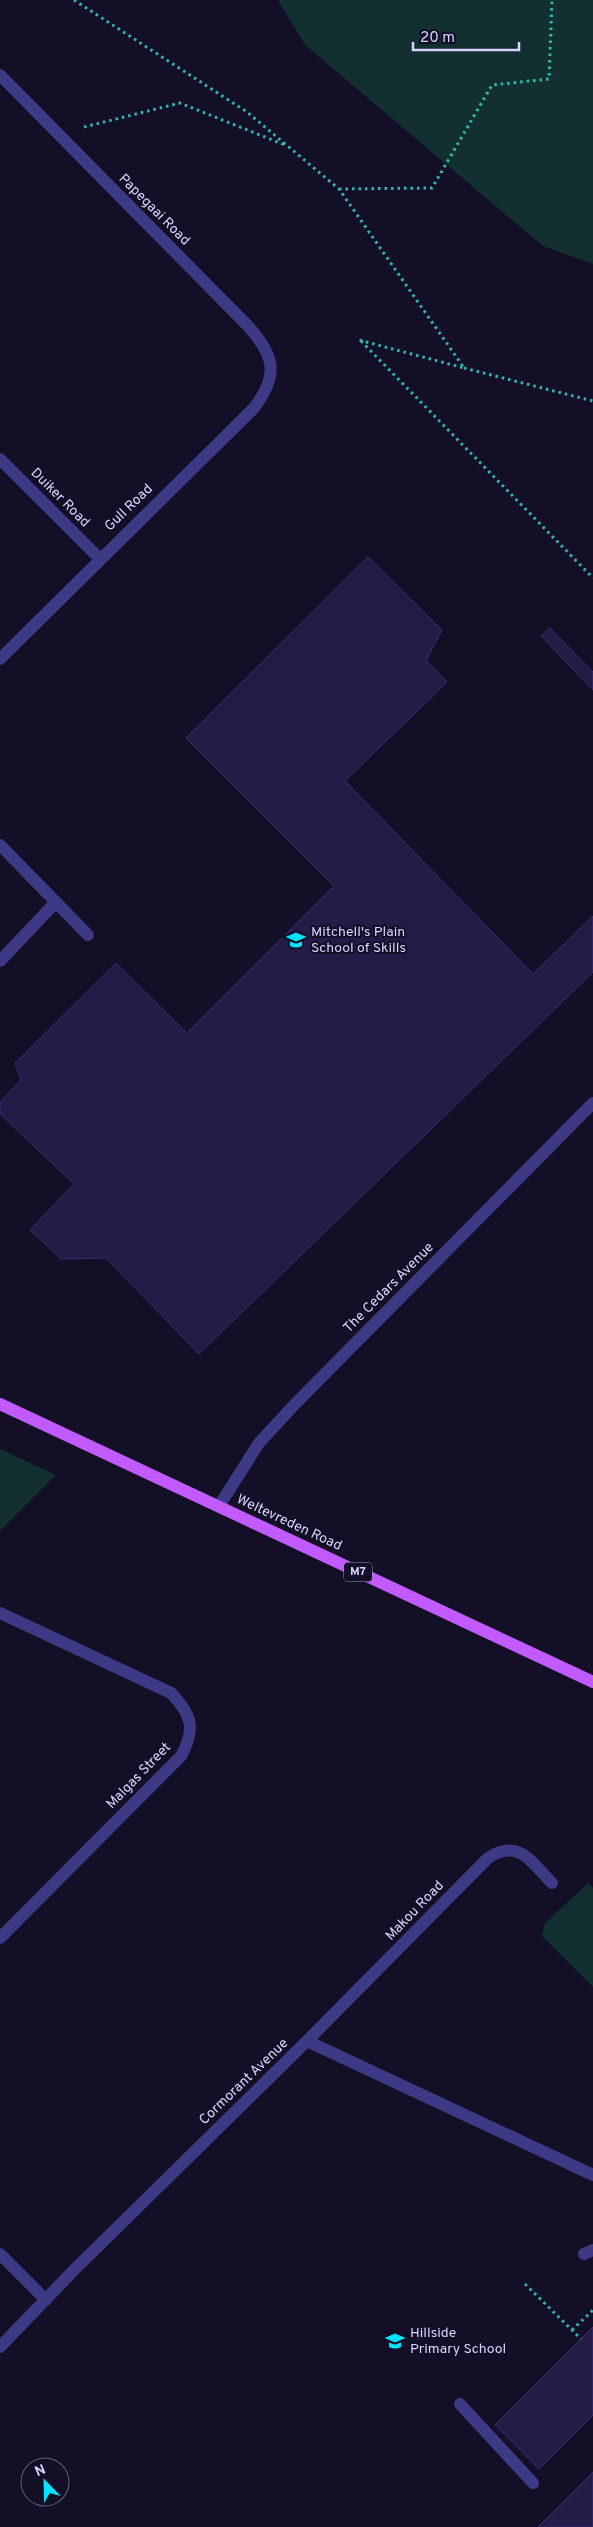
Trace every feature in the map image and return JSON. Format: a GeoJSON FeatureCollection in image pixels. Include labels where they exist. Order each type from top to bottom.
{"type":"FeatureCollection","features":[{"type":"Feature","properties":{"kind":"main road","name":"Weltevreden Road"},"geometry":{"type":"LineString","coordinates":[[0,1404],[593,1682]]}},
{"type":"Feature","properties":{"kind":"street","name":"Papegaai Road"},"geometry":{"type":"LineString","coordinates":[[0,75],[248,326],[263,343],[270,359],[272,374]]}},
{"type":"Feature","properties":{"kind":"street","name":"Gull Road"},"geometry":{"type":"LineString","coordinates":[[0,659],[99,558],[254,408],[265,393],[272,374]]}},
{"type":"Feature","properties":{"kind":"street","name":"Duiker Road"},"geometry":{"type":"LineString","coordinates":[[0,459],[99,558]]}},
{"type":"Feature","properties":{"kind":"street"},"geometry":{"type":"LineString","coordinates":[[0,845],[88,935]]}},
{"type":"Feature","properties":{"kind":"street"},"geometry":{"type":"LineString","coordinates":[[0,961],[56,902]]}},
{"type":"Feature","properties":{"kind":"street","name":"The Cedars Avenue"},"geometry":{"type":"LineString","coordinates":[[219,1506],[265,1436],[593,1103]]}},
{"type":"Feature","properties":{"kind":"street","name":"Malgas Street"},"geometry":{"type":"LineString","coordinates":[[0,1613],[171,1693],[183,1706],[190,1722],[189,1740],[181,1756],[0,1938]]}},
{"type":"Feature","properties":{"kind":"street","name":"Makou Road"},"geometry":{"type":"LineString","coordinates":[[308,2042],[488,1858],[500,1850],[512,1849],[522,1853],[552,1883]]}},
{"type":"Feature","properties":{"kind":"street","name":"Cormorant Avenue"},"geometry":{"type":"LineString","coordinates":[[0,2348],[81,2263],[308,2042],[593,2175]]}},
{"type":"Feature","properties":{"kind":"street"},"geometry":{"type":"LineString","coordinates":[[0,2254],[46,2300]]}},
{"type":"Feature","properties":{"kind":"street"},"geometry":{"type":"LineString","coordinates":[[460,2404],[533,2483]]}},
{"type":"Feature","properties":{"kind":"path"},"geometry":{"type":"LineString","coordinates":[[74,0],[247,112],[339,189],[464,368]]}},
{"type":"Feature","properties":{"kind":"path"},"geometry":{"type":"LineString","coordinates":[[339,189],[432,188],[492,85],[549,79],[552,0]]}},
{"type":"Feature","properties":{"kind":"path"},"geometry":{"type":"LineString","coordinates":[[78,128],[180,103],[288,146]]}},
{"type":"Feature","properties":{"kind":"path"},"geometry":{"type":"LineString","coordinates":[[593,401],[359,340],[593,578]]}},
{"type":"Feature","properties":{"kind":"path"},"geometry":{"type":"LineString","coordinates":[[525,2284],[581,2339]]}},
{"type":"Feature","properties":{"kind":"path"},"geometry":{"type":"LineString","coordinates":[[572,2330],[593,2310]]}},
{"type":"Feature","properties":{"kind":"green space"},"geometry":{"type":"Polygon","coordinates":[[[278,0],[593,0],[593,264],[543,246],[305,45],[278,0]]]}},
{"type":"Feature","properties":{"kind":"green space"},"geometry":{"type":"Polygon","coordinates":[[[0,1449],[56,1475],[0,1531],[0,1449]]]}},
{"type":"Feature","properties":{"kind":"green space"},"geometry":{"type":"Polygon","coordinates":[[[588,1883],[593,1888],[593,1987],[542,1936],[545,1923],[588,1883]]]}},
{"type":"Feature","properties":{"kind":"building"},"geometry":{"type":"Polygon","coordinates":[[[368,557],[442,630],[426,660],[447,682],[345,781],[533,974],[593,916],[593,972],[199,1354],[106,1258],[61,1259],[30,1230],[74,1184],[0,1114],[0,1102],[21,1080],[15,1063],[116,963],[187,1033],[334,886],[186,738],[368,557]]]}},
{"type":"Feature","properties":{"kind":"building"},"geometry":{"type":"Polygon","coordinates":[[[550,628],[593,672],[593,690],[541,636],[550,628]]]}},
{"type":"Feature","properties":{"kind":"building"},"geometry":{"type":"Polygon","coordinates":[[[593,2327],[593,2415],[539,2469],[495,2425],[593,2327]]]}},
{"type":"Feature","properties":{"kind":"building"},"geometry":{"type":"Polygon","coordinates":[[[593,2472],[593,2527],[538,2527],[593,2472]]]}},
{"type":"Feature","properties":{"kind":"place","name":"Mitchell's Plain School of Skills"},"geometry":{"type":"Point","coordinates":[296,940]}},
{"type":"Feature","properties":{"kind":"place","name":"Hillside Primary School"},"geometry":{"type":"Point","coordinates":[395,2341]}}]}
